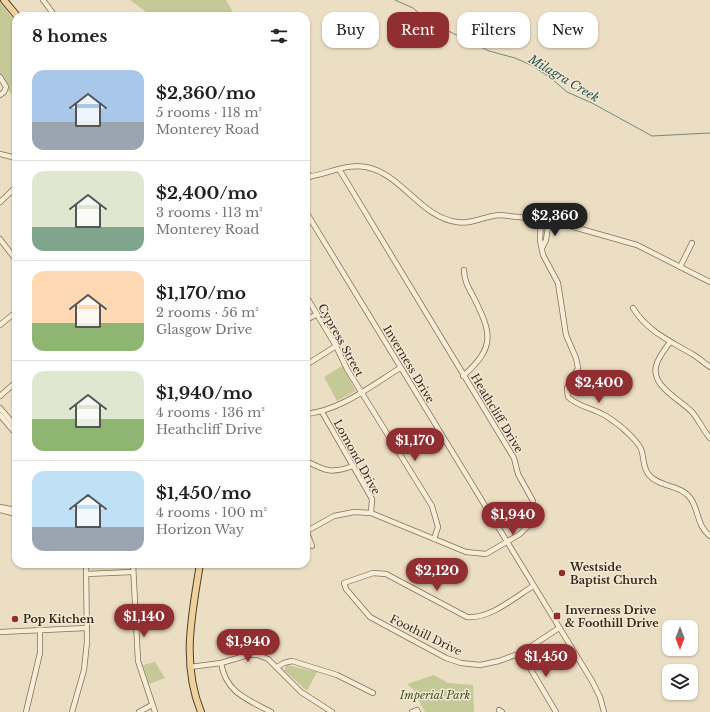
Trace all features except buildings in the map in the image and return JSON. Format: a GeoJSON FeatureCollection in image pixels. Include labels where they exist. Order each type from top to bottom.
{"type":"FeatureCollection","features":[{"type":"Feature","properties":{"kind":"main road"},"geometry":{"type":"LineString","coordinates":[[4,0],[13,12]]}},
{"type":"Feature","properties":{"kind":"main road"},"geometry":{"type":"LineString","coordinates":[[199,568],[190,626],[190,667],[194,693],[201,712]]}},
{"type":"Feature","properties":{"kind":"street"},"geometry":{"type":"LineString","coordinates":[[43,0],[52,12]]}},
{"type":"Feature","properties":{"kind":"street"},"geometry":{"type":"LineString","coordinates":[[0,77],[6,87],[4,92],[0,95]]}},
{"type":"Feature","properties":{"kind":"street"},"geometry":{"type":"LineString","coordinates":[[0,154],[12,157]]}},
{"type":"Feature","properties":{"kind":"street"},"geometry":{"type":"LineString","coordinates":[[310,176],[354,166],[374,169],[397,183],[429,210],[444,218],[456,222],[468,222],[490,215],[499,215],[549,220],[637,245],[710,282]]}},
{"type":"Feature","properties":{"kind":"street","name":"Heathcliff Drive"},"geometry":{"type":"LineString","coordinates":[[310,529],[334,516],[354,512],[371,513],[466,552],[486,554],[507,542],[528,526],[533,511],[533,501],[518,474],[514,458],[339,169]]}},
{"type":"Feature","properties":{"kind":"street"},"geometry":{"type":"LineString","coordinates":[[0,202],[12,191]]}},
{"type":"Feature","properties":{"kind":"street","name":"Inverness Drive"},"geometry":{"type":"LineString","coordinates":[[310,219],[592,681],[600,697],[604,712]]}},
{"type":"Feature","properties":{"kind":"street"},"geometry":{"type":"LineString","coordinates":[[541,219],[540,240],[544,259],[558,283],[566,335],[576,358],[578,368],[567,388],[568,397],[573,402],[605,415],[629,435],[642,450],[645,469],[650,476],[656,481],[683,490],[690,497],[695,506],[700,526],[710,536]]}},
{"type":"Feature","properties":{"kind":"street"},"geometry":{"type":"LineString","coordinates":[[542,248],[546,240],[549,220]]}},
{"type":"Feature","properties":{"kind":"street"},"geometry":{"type":"LineString","coordinates":[[0,239],[12,254]]}},
{"type":"Feature","properties":{"kind":"street"},"geometry":{"type":"LineString","coordinates":[[680,267],[692,243]]}},
{"type":"Feature","properties":{"kind":"street"},"geometry":{"type":"LineString","coordinates":[[463,376],[474,366],[482,355],[487,344],[488,334],[487,324],[464,278],[464,270]]}},
{"type":"Feature","properties":{"kind":"street","name":"Cypress Street"},"geometry":{"type":"LineString","coordinates":[[310,303],[336,346],[347,369],[432,506],[438,527],[434,539]]}},
{"type":"Feature","properties":{"kind":"street"},"geometry":{"type":"LineString","coordinates":[[633,308],[644,324],[670,342],[694,355],[710,367]]}},
{"type":"Feature","properties":{"kind":"street"},"geometry":{"type":"LineString","coordinates":[[310,318],[317,314]]}},
{"type":"Feature","properties":{"kind":"street"},"geometry":{"type":"LineString","coordinates":[[0,324],[12,315]]}},
{"type":"Feature","properties":{"kind":"street"},"geometry":{"type":"LineString","coordinates":[[670,342],[657,363],[655,372],[658,380],[664,389],[693,413],[710,438]]}},
{"type":"Feature","properties":{"kind":"street"},"geometry":{"type":"LineString","coordinates":[[310,362],[336,346]]}},
{"type":"Feature","properties":{"kind":"street"},"geometry":{"type":"LineString","coordinates":[[310,414],[322,412],[340,404],[400,368]]}},
{"type":"Feature","properties":{"kind":"street"},"geometry":{"type":"LineString","coordinates":[[0,396],[12,386]]}},
{"type":"Feature","properties":{"kind":"street"},"geometry":{"type":"LineString","coordinates":[[0,408],[12,422]]}},
{"type":"Feature","properties":{"kind":"street","name":"Lomond Drive"},"geometry":{"type":"LineString","coordinates":[[322,412],[372,499],[371,513]]}},
{"type":"Feature","properties":{"kind":"street"},"geometry":{"type":"LineString","coordinates":[[0,415],[12,429]]}},
{"type":"Feature","properties":{"kind":"street"},"geometry":{"type":"LineString","coordinates":[[310,463],[328,472],[338,471],[353,466]]}},
{"type":"Feature","properties":{"kind":"street"},"geometry":{"type":"LineString","coordinates":[[0,508],[12,510]]}},
{"type":"Feature","properties":{"kind":"street"},"geometry":{"type":"LineString","coordinates":[[0,508],[12,512]]}},
{"type":"Feature","properties":{"kind":"street"},"geometry":{"type":"LineString","coordinates":[[310,541],[312,546]]}},
{"type":"Feature","properties":{"kind":"street"},"geometry":{"type":"LineString","coordinates":[[72,712],[84,670],[87,628],[86,568]]}},
{"type":"Feature","properties":{"kind":"street"},"geometry":{"type":"LineString","coordinates":[[133,568],[137,655],[143,679],[155,712]]}},
{"type":"Feature","properties":{"kind":"street"},"geometry":{"type":"LineString","coordinates":[[86,574],[133,572]]}},
{"type":"Feature","properties":{"kind":"street","name":"Foothill Drive"},"geometry":{"type":"LineString","coordinates":[[533,586],[484,616],[475,618],[467,617],[386,574],[373,573],[344,582],[346,589],[370,617],[446,658],[461,663],[480,664],[500,661],[521,653],[559,628]]}},
{"type":"Feature","properties":{"kind":"street"},"geometry":{"type":"LineString","coordinates":[[0,632],[87,628]]}},
{"type":"Feature","properties":{"kind":"street"},"geometry":{"type":"LineString","coordinates":[[26,712],[40,653],[40,630]]}},
{"type":"Feature","properties":{"kind":"street"},"geometry":{"type":"LineString","coordinates":[[521,653],[556,712]]}},
{"type":"Feature","properties":{"kind":"street"},"geometry":{"type":"LineString","coordinates":[[190,667],[221,663],[240,656],[258,655],[268,659],[301,692],[332,712]]}},
{"type":"Feature","properties":{"kind":"street"},"geometry":{"type":"LineString","coordinates":[[277,667],[284,662],[292,661],[337,675],[373,693]]}},
{"type":"Feature","properties":{"kind":"street"},"geometry":{"type":"LineString","coordinates":[[221,663],[223,674],[232,689],[243,698],[271,712]]}},
{"type":"Feature","properties":{"kind":"street"},"geometry":{"type":"LineString","coordinates":[[139,712],[152,705]]}},
{"type":"Feature","properties":{"kind":"street"},"geometry":{"type":"LineString","coordinates":[[412,712],[417,710],[418,712]]}},
{"type":"Feature","properties":{"kind":"green space"},"geometry":{"type":"Polygon","coordinates":[[[130,0],[226,0],[233,12],[146,12],[130,0]]]}},
{"type":"Feature","properties":{"kind":"green space"},"geometry":{"type":"Polygon","coordinates":[[[0,2],[12,18],[12,94],[0,81],[0,2]]]}},
{"type":"Feature","properties":{"kind":"green space"},"geometry":{"type":"Polygon","coordinates":[[[342,366],[356,391],[337,401],[324,377],[342,366]]]}},
{"type":"Feature","properties":{"kind":"green space"},"geometry":{"type":"Polygon","coordinates":[[[155,662],[165,678],[149,684],[143,665],[155,662]]]}},
{"type":"Feature","properties":{"kind":"green space"},"geometry":{"type":"Polygon","coordinates":[[[287,665],[317,672],[307,691],[284,670],[287,665]]]}},
{"type":"Feature","properties":{"kind":"green space","name":"Imperial Park"},"geometry":{"type":"Polygon","coordinates":[[[434,675],[448,683],[473,685],[474,712],[425,712],[413,689],[407,684],[434,675]]]}},
{"type":"Feature","properties":{"kind":"waterway","name":"Milagra Creek"},"geometry":{"type":"LineString","coordinates":[[395,0],[413,8],[430,22],[489,51],[515,58],[533,66],[552,79],[567,92],[592,103],[652,136],[710,133]]}},
{"type":"Feature","properties":{"kind":"place","name":"Westside Baptist Church"},"geometry":{"type":"Point","coordinates":[562,573]}},
{"type":"Feature","properties":{"kind":"place","name":"Inverness Drive & Foothill Drive"},"geometry":{"type":"Point","coordinates":[557,616]}},
{"type":"Feature","properties":{"kind":"place","name":"Pop Kitchen"},"geometry":{"type":"Point","coordinates":[15,619]}}]}
